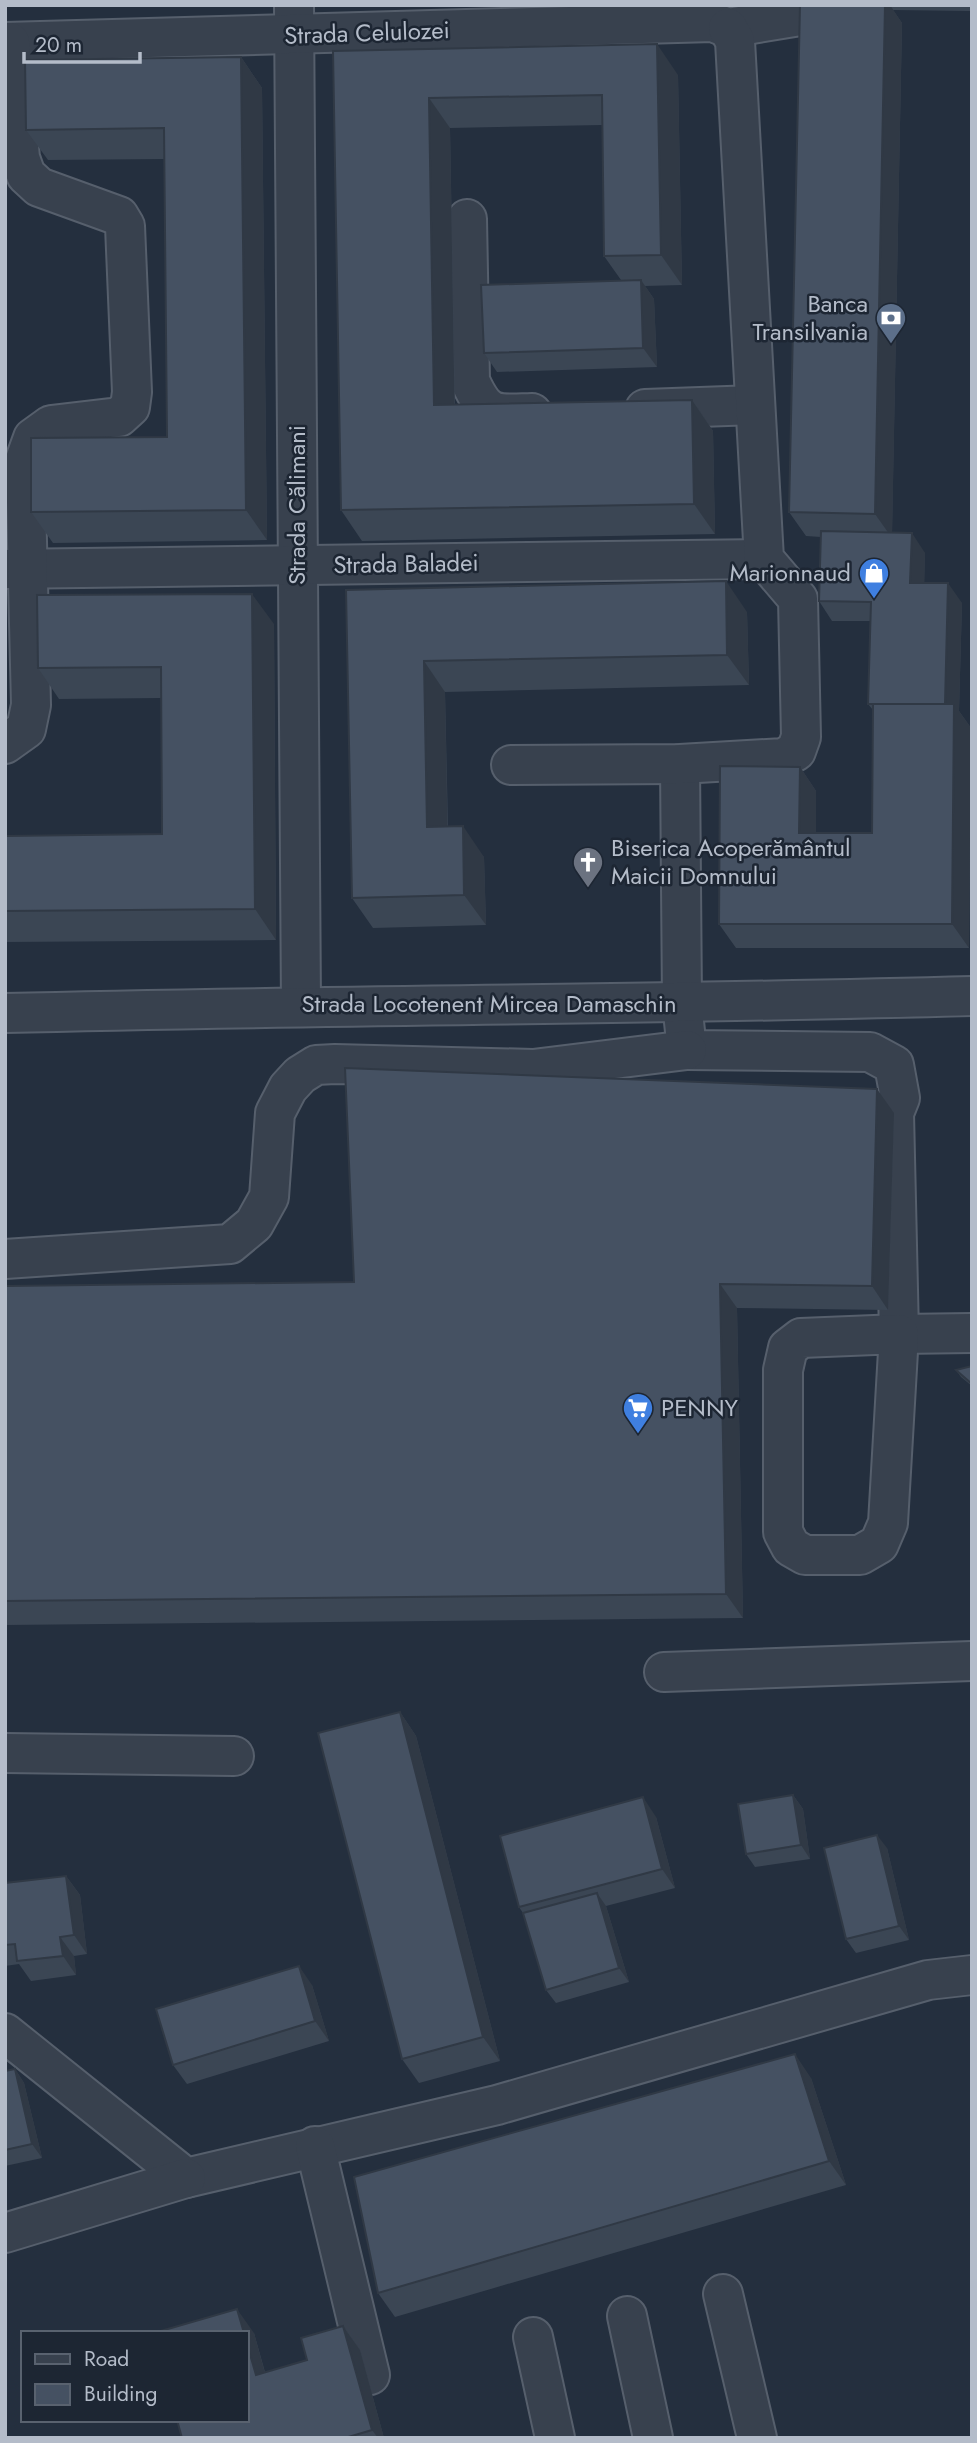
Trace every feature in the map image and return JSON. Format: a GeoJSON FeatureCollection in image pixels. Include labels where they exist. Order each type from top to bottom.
{"type":"FeatureCollection","features":[{"type":"Feature","properties":{"kind":"street","name":"Strada Celulozei"},"geometry":{"type":"LineString","coordinates":[[8,42],[294,20],[713,22],[728,27],[800,16],[812,5]]}},
{"type":"Feature","properties":{"kind":"street","name":"Strada Călimani"},"geometry":{"type":"LineString","coordinates":[[294,20],[301,1006]]}},
{"type":"Feature","properties":{"kind":"street"},"geometry":{"type":"LineString","coordinates":[[511,765],[680,764],[784,758],[796,751],[801,737],[798,599],[764,559],[735,41],[728,27]]}},
{"type":"Feature","properties":{"kind":"street"},"geometry":{"type":"LineString","coordinates":[[5,744],[26,729],[31,705],[16,569],[25,460],[33,438],[51,425],[119,417],[130,407],[132,392],[125,226],[119,216],[39,187],[26,175],[20,158],[8,42]]}},
{"type":"Feature","properties":{"kind":"street"},"geometry":{"type":"LineString","coordinates":[[467,219],[470,381],[480,402],[498,414],[566,412]]}},
{"type":"Feature","properties":{"kind":"street"},"geometry":{"type":"LineString","coordinates":[[606,410],[755,405]]}},
{"type":"Feature","properties":{"kind":"street","name":"Strada Baladei"},"geometry":{"type":"LineString","coordinates":[[16,569],[764,559]]}},
{"type":"Feature","properties":{"kind":"street"},"geometry":{"type":"LineString","coordinates":[[680,764],[681,1003],[687,1050]]}},
{"type":"Feature","properties":{"kind":"street","name":"Strada Locotenent Mircea Damaschin"},"geometry":{"type":"LineString","coordinates":[[5,1013],[972,996]]}},
{"type":"Feature","properties":{"kind":"street"},"geometry":{"type":"LineString","coordinates":[[5,1259],[230,1244],[254,1224],[269,1197],[275,1113],[288,1088],[300,1075],[316,1065],[335,1063],[533,1069],[687,1050],[870,1052],[894,1065],[900,1098],[894,1113],[899,1334],[888,1523],[878,1544],[859,1555],[804,1555],[791,1548],[783,1532],[783,1370],[788,1348],[801,1338],[899,1334],[972,1333]]}},
{"type":"Feature","properties":{"kind":"street"},"geometry":{"type":"LineString","coordinates":[[664,1672],[972,1661]]}},
{"type":"Feature","properties":{"kind":"street"},"geometry":{"type":"LineString","coordinates":[[5,1752],[234,1756]]}},
{"type":"Feature","properties":{"kind":"street"},"geometry":{"type":"LineString","coordinates":[[5,2233],[186,2178],[497,2105],[928,1980],[972,1975]]}},
{"type":"Feature","properties":{"kind":"street"},"geometry":{"type":"LineString","coordinates":[[5,2033],[186,2178]]}},
{"type":"Feature","properties":{"kind":"street"},"geometry":{"type":"LineString","coordinates":[[315,2146],[370,2375]]}},
{"type":"Feature","properties":{"kind":"street"},"geometry":{"type":"LineString","coordinates":[[723,2294],[757,2438]]}},
{"type":"Feature","properties":{"kind":"street"},"geometry":{"type":"LineString","coordinates":[[627,2316],[653,2438]]}},
{"type":"Feature","properties":{"kind":"street"},"geometry":{"type":"LineString","coordinates":[[533,2337],[555,2438]]}},
{"type":"Feature","properties":{"kind":"building"},"geometry":{"type":"Polygon","coordinates":[[[800,5],[885,5],[875,514],[789,512],[800,5]]]}},
{"type":"Feature","properties":{"kind":"building"},"geometry":{"type":"Polygon","coordinates":[[[657,44],[661,255],[604,256],[602,95],[429,98],[434,405],[692,400],[694,504],[341,510],[333,51],[657,44]]]}},
{"type":"Feature","properties":{"kind":"building"},"geometry":{"type":"Polygon","coordinates":[[[241,57],[246,510],[31,512],[31,438],[167,437],[164,128],[26,130],[25,60],[241,57]]]}},
{"type":"Feature","properties":{"kind":"building"},"geometry":{"type":"Polygon","coordinates":[[[641,280],[643,348],[484,353],[481,285],[641,280]]]}},
{"type":"Feature","properties":{"kind":"building"},"geometry":{"type":"Polygon","coordinates":[[[821,531],[912,533],[910,583],[948,583],[945,704],[868,704],[871,602],[819,601],[821,531]]]}},
{"type":"Feature","properties":{"kind":"building"},"geometry":{"type":"Polygon","coordinates":[[[726,581],[727,655],[424,661],[427,827],[463,826],[464,895],[352,898],[346,590],[726,581]]]}},
{"type":"Feature","properties":{"kind":"building"},"geometry":{"type":"Polygon","coordinates":[[[252,594],[255,909],[5,911],[5,836],[162,834],[161,667],[38,668],[37,595],[252,594]]]}},
{"type":"Feature","properties":{"kind":"building"},"geometry":{"type":"Polygon","coordinates":[[[873,704],[954,704],[952,924],[719,924],[720,766],[800,767],[799,833],[872,833],[873,704]]]}},
{"type":"Feature","properties":{"kind":"building"},"geometry":{"type":"Polygon","coordinates":[[[345,1068],[877,1089],[872,1286],[720,1284],[726,1594],[5,1601],[5,1286],[354,1282],[345,1068]]]}},
{"type":"Feature","properties":{"kind":"building"},"geometry":{"type":"Polygon","coordinates":[[[972,1366],[972,1384],[956,1370],[972,1366]]]}},
{"type":"Feature","properties":{"kind":"building"},"geometry":{"type":"Polygon","coordinates":[[[400,1712],[483,2037],[402,2059],[318,1733],[400,1712]]]}},
{"type":"Feature","properties":{"kind":"building"},"geometry":{"type":"Polygon","coordinates":[[[793,1795],[801,1845],[746,1854],[738,1804],[793,1795]]]}},
{"type":"Feature","properties":{"kind":"building"},"geometry":{"type":"Polygon","coordinates":[[[643,1797],[662,1869],[519,1907],[500,1836],[643,1797]]]}},
{"type":"Feature","properties":{"kind":"building"},"geometry":{"type":"Polygon","coordinates":[[[877,1835],[899,1926],[846,1939],[824,1848],[877,1835]]]}},
{"type":"Feature","properties":{"kind":"building"},"geometry":{"type":"Polygon","coordinates":[[[66,1876],[74,1935],[60,1937],[63,1956],[17,1961],[15,1944],[5,1945],[5,1883],[66,1876]]]}},
{"type":"Feature","properties":{"kind":"building"},"geometry":{"type":"Polygon","coordinates":[[[597,1893],[619,1968],[546,1990],[523,1913],[597,1893]]]}},
{"type":"Feature","properties":{"kind":"building"},"geometry":{"type":"Polygon","coordinates":[[[299,1966],[315,2021],[173,2065],[156,2009],[299,1966]]]}},
{"type":"Feature","properties":{"kind":"building"},"geometry":{"type":"Polygon","coordinates":[[[795,2054],[829,2161],[378,2293],[354,2177],[795,2054]]]}},
{"type":"Feature","properties":{"kind":"building"},"geometry":{"type":"Polygon","coordinates":[[[15,2069],[32,2144],[5,2150],[5,2071],[15,2069]]]}},
{"type":"Feature","properties":{"kind":"building"},"geometry":{"type":"Polygon","coordinates":[[[237,2309],[243,2331],[161,2331],[237,2309]]]}},
{"type":"Feature","properties":{"kind":"building"},"geometry":{"type":"Polygon","coordinates":[[[343,2326],[372,2430],[345,2438],[182,2438],[178,2422],[248,2422],[248,2347],[256,2375],[307,2360],[301,2338],[343,2326]]]}},
{"type":"Feature","properties":{"kind":"place","name":"Banca Transilvania"},"geometry":{"type":"Point","coordinates":[891,345]}},
{"type":"Feature","properties":{"kind":"place","name":"Marionnaud"},"geometry":{"type":"Point","coordinates":[874,600]}},
{"type":"Feature","properties":{"kind":"place","name":"Biserica Acoperământul Maicii Domnului"},"geometry":{"type":"Point","coordinates":[588,889]}},
{"type":"Feature","properties":{"kind":"place","name":"PENNY"},"geometry":{"type":"Point","coordinates":[638,1435]}}]}
